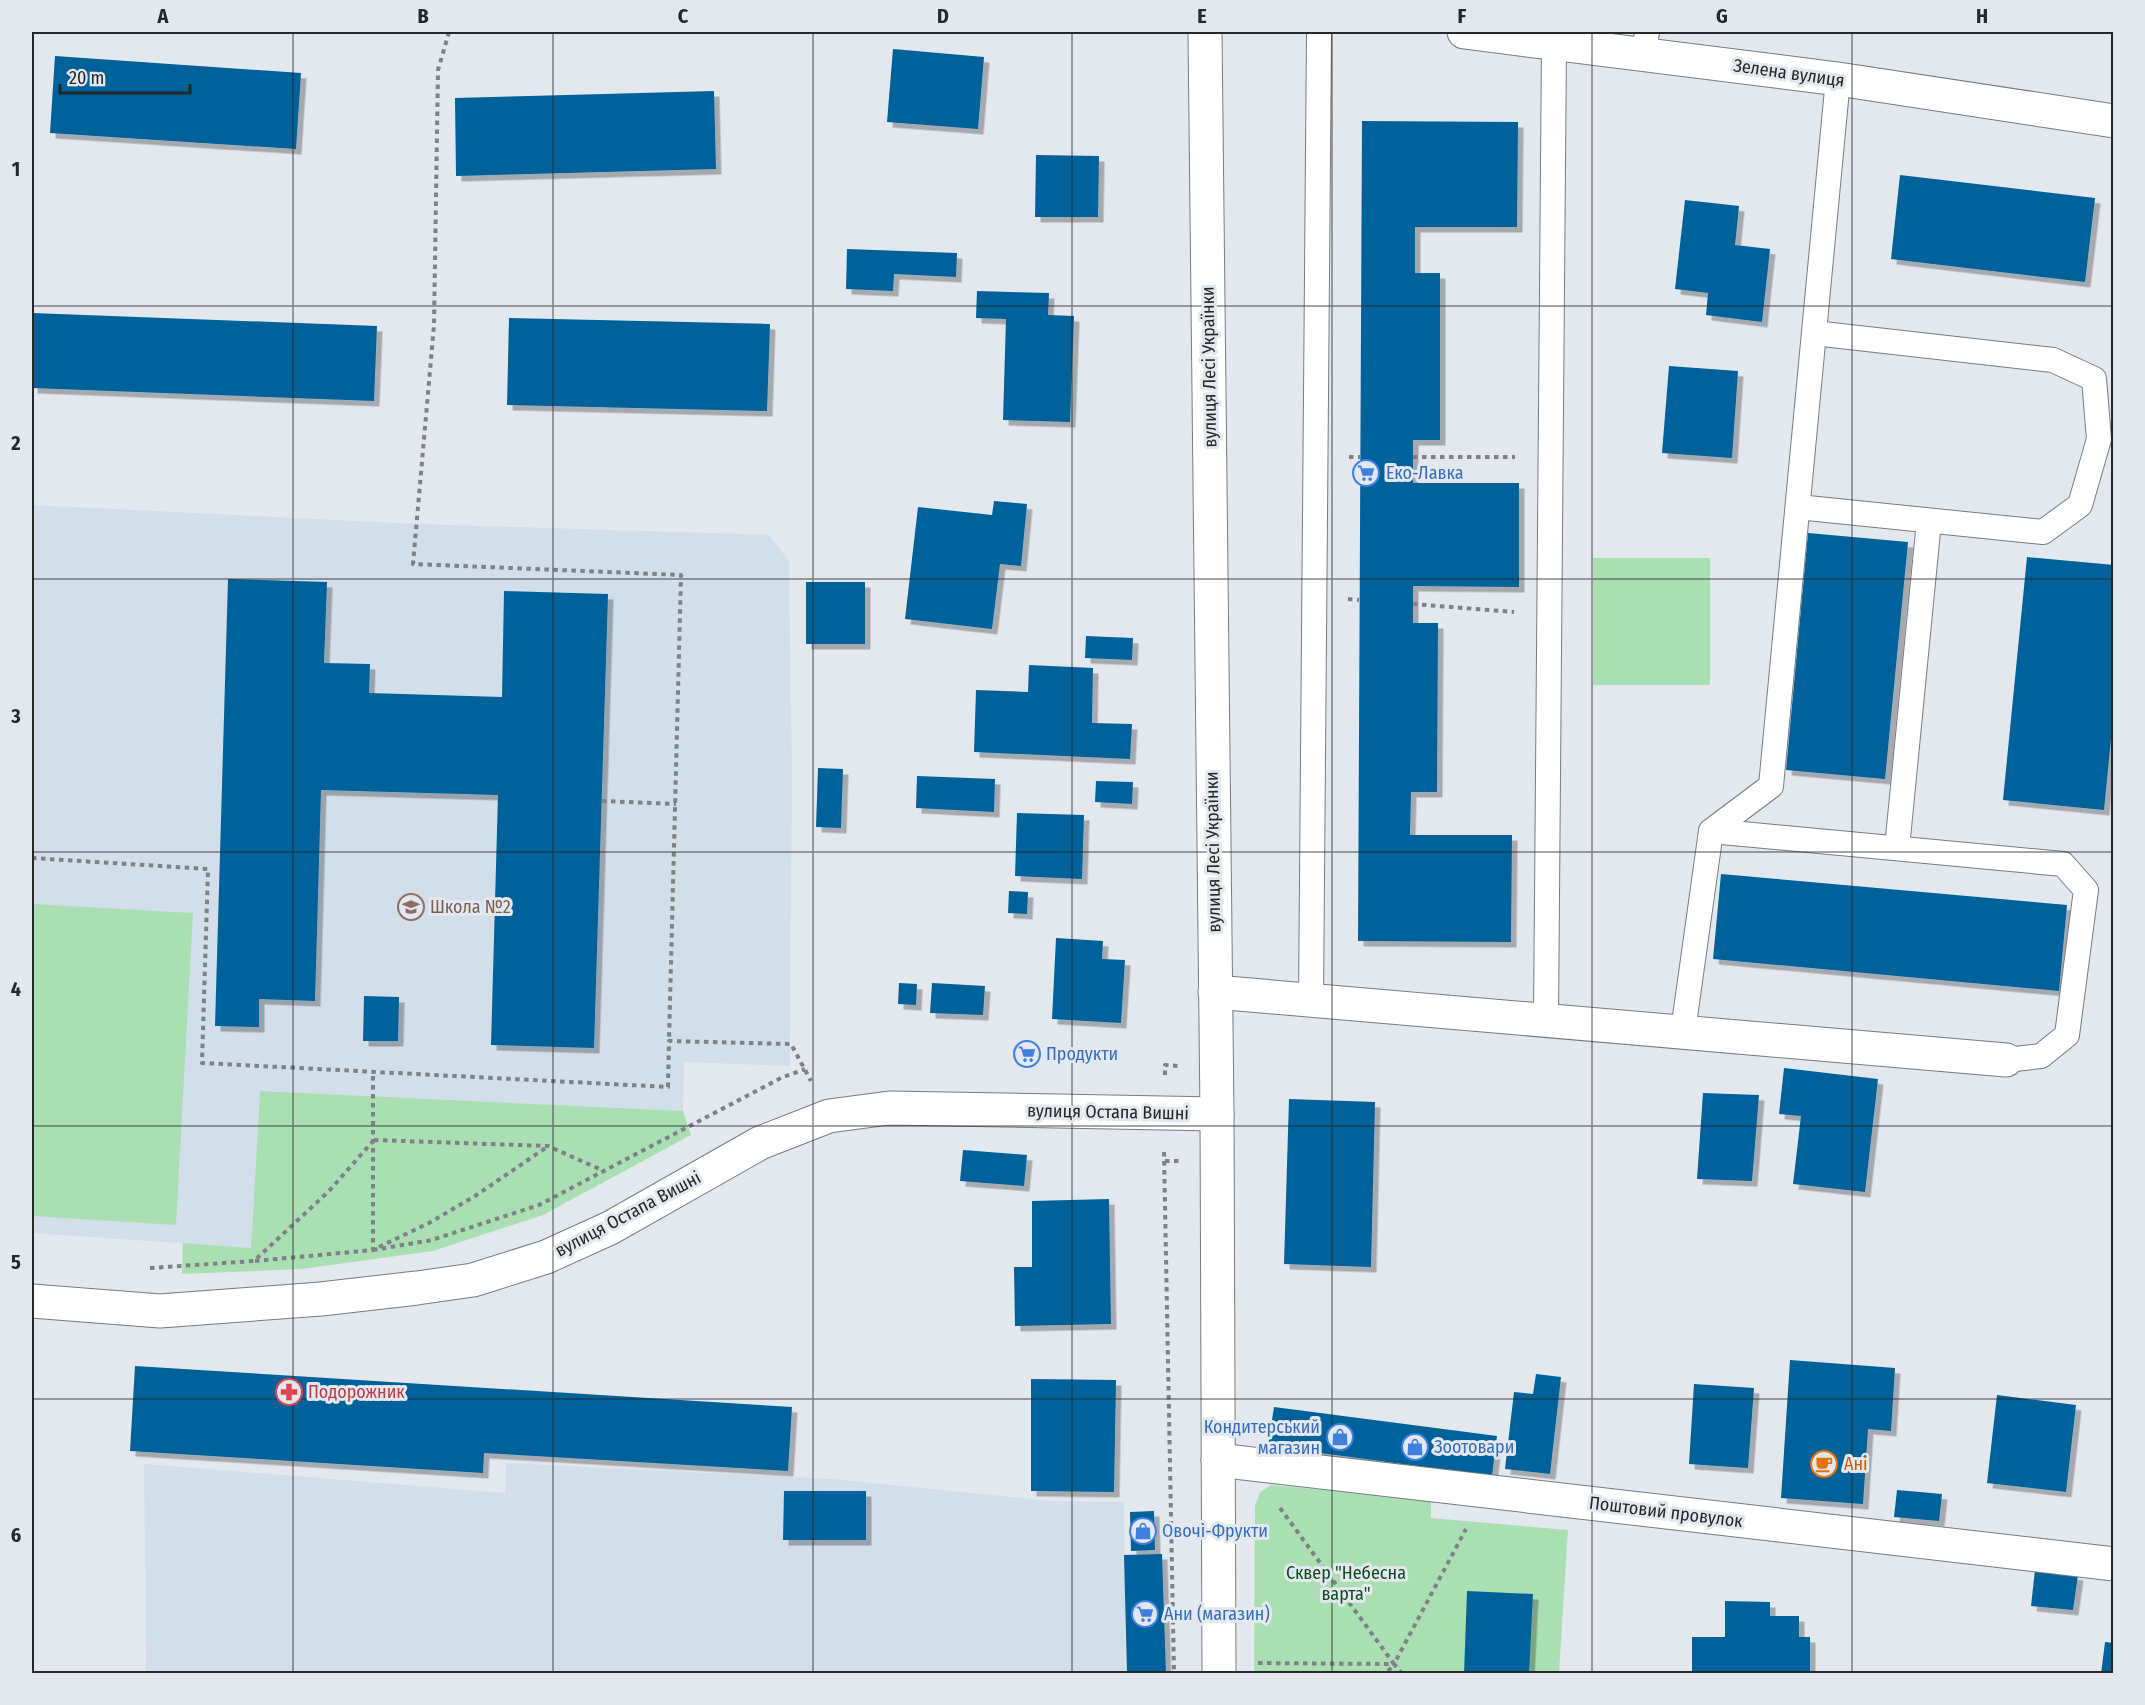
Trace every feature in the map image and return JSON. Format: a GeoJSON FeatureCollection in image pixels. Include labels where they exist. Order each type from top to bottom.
{"type":"FeatureCollection","features":[{"type":"Feature","properties":{"kind":"street","name":"вулиця Лесі Українки"},"geometry":{"type":"LineString","coordinates":[[1205,32],[1217,1114],[1233,1462],[1219,1668]]}},
{"type":"Feature","properties":{"kind":"street","name":"Зелена вулиця"},"geometry":{"type":"LineString","coordinates":[[1464,32],[1554,43],[1646,43],[1838,79],[2114,121]]}},
{"type":"Feature","properties":{"kind":"street"},"geometry":{"type":"LineString","coordinates":[[1215,992],[2006,1060]]}},
{"type":"Feature","properties":{"kind":"street","name":"вулиця Остапа Вишні"},"geometry":{"type":"LineString","coordinates":[[32,1301],[160,1311],[321,1299],[473,1280],[546,1257],[599,1233],[760,1143],[830,1116],[889,1108],[1217,1114]]}},
{"type":"Feature","properties":{"kind":"street","name":"Поштовий провулок"},"geometry":{"type":"LineString","coordinates":[[1233,1462],[2114,1564]]}},
{"type":"Feature","properties":{"kind":"lane"},"geometry":{"type":"LineString","coordinates":[[1311,1000],[1319,32]]}},
{"type":"Feature","properties":{"kind":"lane"},"geometry":{"type":"LineString","coordinates":[[1546,1019],[1554,43]]}},
{"type":"Feature","properties":{"kind":"lane"},"geometry":{"type":"LineString","coordinates":[[1683,1031],[1711,831],[1771,786],[1838,79]]}},
{"type":"Feature","properties":{"kind":"lane"},"geometry":{"type":"LineString","coordinates":[[1798,507],[2043,532],[2080,505],[2099,439],[2094,379],[2053,360],[1814,333]]}},
{"type":"Feature","properties":{"kind":"lane"},"geometry":{"type":"LineString","coordinates":[[1897,848],[1929,521]]}},
{"type":"Feature","properties":{"kind":"lane"},"geometry":{"type":"LineString","coordinates":[[1711,831],[2063,864],[2086,890],[2067,1035],[2041,1056],[2006,1060]]}},
{"type":"Feature","properties":{"kind":"path"},"geometry":{"type":"LineString","coordinates":[[32,858],[208,869],[202,1063],[668,1087],[681,575],[413,564],[434,325],[438,69],[449,32]]}},
{"type":"Feature","properties":{"kind":"path"},"geometry":{"type":"LineString","coordinates":[[1349,457],[1360,457]]}},
{"type":"Feature","properties":{"kind":"path"},"geometry":{"type":"LineString","coordinates":[[1413,457],[1551,457]]}},
{"type":"Feature","properties":{"kind":"path"},"geometry":{"type":"LineString","coordinates":[[1347,599],[1359,600]]}},
{"type":"Feature","properties":{"kind":"path"},"geometry":{"type":"LineString","coordinates":[[1413,604],[1549,615]]}},
{"type":"Feature","properties":{"kind":"path"},"geometry":{"type":"LineString","coordinates":[[602,801],[676,804]]}},
{"type":"Feature","properties":{"kind":"path"},"geometry":{"type":"LineString","coordinates":[[669,1041],[791,1044],[830,1116]]}},
{"type":"Feature","properties":{"kind":"path"},"geometry":{"type":"LineString","coordinates":[[1165,1065],[1174,1674]]}},
{"type":"Feature","properties":{"kind":"path"},"geometry":{"type":"LineString","coordinates":[[140,1269],[373,1250],[432,1240],[539,1205],[781,1078],[805,1069]]}},
{"type":"Feature","properties":{"kind":"path"},"geometry":{"type":"LineString","coordinates":[[373,1072],[373,1250]]}},
{"type":"Feature","properties":{"kind":"path"},"geometry":{"type":"LineString","coordinates":[[374,1140],[548,1146],[604,1171]]}},
{"type":"Feature","properties":{"kind":"path"},"geometry":{"type":"LineString","coordinates":[[254,1261],[329,1191],[374,1140]]}},
{"type":"Feature","properties":{"kind":"path"},"geometry":{"type":"LineString","coordinates":[[373,1250],[429,1223],[548,1146]]}},
{"type":"Feature","properties":{"kind":"path"},"geometry":{"type":"LineString","coordinates":[[1233,1462],[1401,1674]]}},
{"type":"Feature","properties":{"kind":"path"},"geometry":{"type":"LineString","coordinates":[[1386,1674],[1394,1664],[1486,1491]]}},
{"type":"Feature","properties":{"kind":"path"},"geometry":{"type":"LineString","coordinates":[[1219,1668],[1394,1664]]}},
{"type":"Feature","properties":{"kind":"shaded area","name":"Школа №2"},"geometry":{"type":"Polygon","coordinates":[[[32,505],[416,524],[769,535],[789,561],[792,771],[790,1066],[684,1062],[683,1111],[260,1091],[251,1248],[32,1233],[32,505]]]}},
{"type":"Feature","properties":{"kind":"shaded area"},"geometry":{"type":"Polygon","coordinates":[[[506,1463],[832,1479],[1051,1501],[1124,1502],[1126,1673],[146,1673],[144,1464],[505,1493],[506,1463]]]}},
{"type":"Feature","properties":{"kind":"green space"},"geometry":{"type":"Polygon","coordinates":[[[1593,558],[1710,558],[1710,685],[1593,685],[1593,558]]]}},
{"type":"Feature","properties":{"kind":"green space"},"geometry":{"type":"Polygon","coordinates":[[[32,904],[193,913],[176,1225],[32,1216],[32,904]]]}},
{"type":"Feature","properties":{"kind":"green space"},"geometry":{"type":"Polygon","coordinates":[[[260,1091],[683,1111],[691,1135],[543,1215],[433,1251],[302,1269],[182,1274],[183,1243],[251,1248],[260,1091]]]}},
{"type":"Feature","properties":{"kind":"green space","name":"Сквер \"Небесна варта\""},"geometry":{"type":"Polygon","coordinates":[[[1271,1485],[1431,1500],[1431,1518],[1568,1530],[1559,1673],[1254,1674],[1255,1506],[1260,1492],[1271,1485]]]}},
{"type":"Feature","properties":{"kind":"building"},"geometry":{"type":"Polygon","coordinates":[[[893,49],[984,57],[978,129],[887,122],[893,49]]]}},
{"type":"Feature","properties":{"kind":"building"},"geometry":{"type":"Polygon","coordinates":[[[55,56],[301,73],[296,149],[50,133],[55,56]]]}},
{"type":"Feature","properties":{"kind":"building"},"geometry":{"type":"Polygon","coordinates":[[[714,91],[716,169],[456,176],[455,98],[714,91]]]}},
{"type":"Feature","properties":{"kind":"building"},"geometry":{"type":"Polygon","coordinates":[[[1362,121],[1518,122],[1517,227],[1415,227],[1415,273],[1440,273],[1440,440],[1413,440],[1413,483],[1519,483],[1519,587],[1413,586],[1413,623],[1438,623],[1437,792],[1411,792],[1410,835],[1512,835],[1511,942],[1358,941],[1362,121]]]}},
{"type":"Feature","properties":{"kind":"building"},"geometry":{"type":"Polygon","coordinates":[[[1036,155],[1099,156],[1098,217],[1035,217],[1036,155]]]}},
{"type":"Feature","properties":{"kind":"building"},"geometry":{"type":"Polygon","coordinates":[[[1900,175],[2095,198],[2085,282],[1891,259],[1900,175]]]}},
{"type":"Feature","properties":{"kind":"building"},"geometry":{"type":"Polygon","coordinates":[[[1685,200],[1739,206],[1735,245],[1770,249],[1762,322],[1706,315],[1708,293],[1675,289],[1685,200]]]}},
{"type":"Feature","properties":{"kind":"building"},"geometry":{"type":"Polygon","coordinates":[[[847,249],[957,253],[956,277],[894,274],[893,291],[846,289],[847,249]]]}},
{"type":"Feature","properties":{"kind":"building"},"geometry":{"type":"Polygon","coordinates":[[[977,291],[1049,293],[1048,315],[1074,316],[1070,422],[1003,420],[1006,319],[976,318],[977,291]]]}},
{"type":"Feature","properties":{"kind":"building"},"geometry":{"type":"Polygon","coordinates":[[[32,313],[377,326],[374,401],[32,388],[32,313]]]}},
{"type":"Feature","properties":{"kind":"building"},"geometry":{"type":"Polygon","coordinates":[[[509,318],[770,324],[767,411],[507,405],[509,318]]]}},
{"type":"Feature","properties":{"kind":"building"},"geometry":{"type":"Polygon","coordinates":[[[1669,366],[1738,371],[1732,458],[1662,453],[1669,366]]]}},
{"type":"Feature","properties":{"kind":"building"},"geometry":{"type":"Polygon","coordinates":[[[994,501],[1027,504],[1021,566],[1000,564],[992,629],[905,619],[918,507],[992,515],[994,501]]]}},
{"type":"Feature","properties":{"kind":"building"},"geometry":{"type":"Polygon","coordinates":[[[1808,533],[1908,542],[1885,779],[1786,770],[1808,533]]]}},
{"type":"Feature","properties":{"kind":"building"},"geometry":{"type":"Polygon","coordinates":[[[2027,557],[2114,565],[2114,708],[2104,810],[2003,800],[2027,557]]]}},
{"type":"Feature","properties":{"kind":"building"},"geometry":{"type":"Polygon","coordinates":[[[228,579],[327,582],[324,663],[370,664],[369,693],[502,697],[504,591],[608,594],[594,1048],[491,1045],[498,795],[321,790],[315,1001],[259,999],[259,1027],[215,1026],[228,579]]]}},
{"type":"Feature","properties":{"kind":"building"},"geometry":{"type":"Polygon","coordinates":[[[806,582],[865,582],[865,644],[806,644],[806,582]]]}},
{"type":"Feature","properties":{"kind":"building"},"geometry":{"type":"Polygon","coordinates":[[[1086,636],[1133,638],[1132,660],[1085,658],[1086,636]]]}},
{"type":"Feature","properties":{"kind":"building"},"geometry":{"type":"Polygon","coordinates":[[[1029,665],[1093,668],[1092,723],[1132,724],[1130,759],[974,752],[976,690],[1028,692],[1029,665]]]}},
{"type":"Feature","properties":{"kind":"building"},"geometry":{"type":"Polygon","coordinates":[[[818,768],[843,769],[841,828],[816,827],[818,768]]]}},
{"type":"Feature","properties":{"kind":"building"},"geometry":{"type":"Polygon","coordinates":[[[917,776],[995,779],[994,812],[916,808],[917,776]]]}},
{"type":"Feature","properties":{"kind":"building"},"geometry":{"type":"Polygon","coordinates":[[[1096,781],[1133,782],[1132,804],[1095,802],[1096,781]]]}},
{"type":"Feature","properties":{"kind":"building"},"geometry":{"type":"Polygon","coordinates":[[[1017,813],[1084,815],[1082,879],[1015,876],[1017,813]]]}},
{"type":"Feature","properties":{"kind":"building"},"geometry":{"type":"Polygon","coordinates":[[[1721,874],[2067,905],[2059,991],[1713,959],[1721,874]]]}},
{"type":"Feature","properties":{"kind":"building"},"geometry":{"type":"Polygon","coordinates":[[[1009,891],[1028,892],[1027,914],[1008,913],[1009,891]]]}},
{"type":"Feature","properties":{"kind":"building"},"geometry":{"type":"Polygon","coordinates":[[[1056,938],[1103,941],[1102,959],[1125,960],[1121,1023],[1052,1019],[1056,938]]]}},
{"type":"Feature","properties":{"kind":"building"},"geometry":{"type":"Polygon","coordinates":[[[899,983],[917,984],[916,1005],[898,1004],[899,983]]]}},
{"type":"Feature","properties":{"kind":"building"},"geometry":{"type":"Polygon","coordinates":[[[932,983],[985,986],[983,1015],[930,1013],[932,983]]]}},
{"type":"Feature","properties":{"kind":"building"},"geometry":{"type":"Polygon","coordinates":[[[364,996],[399,997],[398,1041],[363,1041],[364,996]]]}},
{"type":"Feature","properties":{"kind":"building"},"geometry":{"type":"Polygon","coordinates":[[[1784,1068],[1878,1079],[1865,1192],[1793,1184],[1801,1116],[1779,1114],[1784,1068]]]}},
{"type":"Feature","properties":{"kind":"building"},"geometry":{"type":"Polygon","coordinates":[[[1703,1093],[1759,1095],[1752,1181],[1697,1179],[1703,1093]]]}},
{"type":"Feature","properties":{"kind":"building"},"geometry":{"type":"Polygon","coordinates":[[[1289,1099],[1375,1102],[1371,1267],[1284,1264],[1289,1099]]]}},
{"type":"Feature","properties":{"kind":"building"},"geometry":{"type":"Polygon","coordinates":[[[963,1150],[1027,1155],[1024,1186],[960,1181],[963,1150]]]}},
{"type":"Feature","properties":{"kind":"building"},"geometry":{"type":"Polygon","coordinates":[[[1109,1199],[1111,1324],[1015,1326],[1014,1267],[1032,1267],[1032,1201],[1109,1199]]]}},
{"type":"Feature","properties":{"kind":"building","name":"Ані"},"geometry":{"type":"Polygon","coordinates":[[[1790,1360],[1895,1368],[1891,1431],[1868,1429],[1863,1504],[1781,1498],[1790,1360]]]}},
{"type":"Feature","properties":{"kind":"building"},"geometry":{"type":"Polygon","coordinates":[[[135,1366],[792,1407],[788,1471],[484,1453],[483,1473],[130,1451],[135,1366]]]}},
{"type":"Feature","properties":{"kind":"building"},"geometry":{"type":"Polygon","coordinates":[[[1536,1374],[1561,1377],[1550,1474],[1505,1469],[1514,1392],[1533,1394],[1536,1374]]]}},
{"type":"Feature","properties":{"kind":"building"},"geometry":{"type":"Polygon","coordinates":[[[1031,1379],[1116,1380],[1114,1492],[1031,1491],[1031,1379]]]}},
{"type":"Feature","properties":{"kind":"building"},"geometry":{"type":"Polygon","coordinates":[[[1694,1384],[1754,1388],[1748,1468],[1689,1464],[1694,1384]]]}},
{"type":"Feature","properties":{"kind":"building"},"geometry":{"type":"Polygon","coordinates":[[[1997,1395],[2076,1405],[2066,1492],[1987,1483],[1997,1395]]]}},
{"type":"Feature","properties":{"kind":"building"},"geometry":{"type":"Polygon","coordinates":[[[1274,1407],[1497,1436],[1492,1476],[1268,1446],[1274,1407]]]}},
{"type":"Feature","properties":{"kind":"building"},"geometry":{"type":"Polygon","coordinates":[[[1897,1490],[1942,1494],[1939,1521],[1894,1517],[1897,1490]]]}},
{"type":"Feature","properties":{"kind":"building"},"geometry":{"type":"Polygon","coordinates":[[[784,1491],[866,1491],[866,1540],[783,1540],[784,1491]]]}},
{"type":"Feature","properties":{"kind":"building","name":"Овочі-Фрукти"},"geometry":{"type":"Polygon","coordinates":[[[1154,1511],[1155,1550],[1131,1551],[1130,1512],[1154,1511]]]}},
{"type":"Feature","properties":{"kind":"building","name":"Ани (магазин)"},"geometry":{"type":"Polygon","coordinates":[[[1162,1554],[1166,1674],[1127,1674],[1124,1555],[1162,1554]]]}},
{"type":"Feature","properties":{"kind":"building"},"geometry":{"type":"Polygon","coordinates":[[[2035,1570],[2078,1575],[2073,1610],[2031,1606],[2035,1570]]]}},
{"type":"Feature","properties":{"kind":"building"},"geometry":{"type":"Polygon","coordinates":[[[1467,1591],[1533,1594],[1529,1674],[1464,1674],[1467,1591]]]}},
{"type":"Feature","properties":{"kind":"building"},"geometry":{"type":"Polygon","coordinates":[[[1725,1601],[1770,1602],[1770,1616],[1799,1616],[1799,1637],[1810,1637],[1810,1674],[1692,1674],[1692,1637],[1725,1637],[1725,1601]]]}},
{"type":"Feature","properties":{"kind":"building"},"geometry":{"type":"Polygon","coordinates":[[[2105,1642],[2114,1643],[2114,1674],[2101,1674],[2105,1642]]]}},
{"type":"Feature","properties":{"kind":"place","name":"Еко-Лавка"},"geometry":{"type":"Point","coordinates":[1366,473]}},
{"type":"Feature","properties":{"kind":"place","name":"Школа №2"},"geometry":{"type":"Point","coordinates":[411,907]}},
{"type":"Feature","properties":{"kind":"place","name":"Продукти"},"geometry":{"type":"Point","coordinates":[1027,1054]}},
{"type":"Feature","properties":{"kind":"place","name":"Подорожник"},"geometry":{"type":"Point","coordinates":[289,1392]}},
{"type":"Feature","properties":{"kind":"place","name":"Кондитерський магазин"},"geometry":{"type":"Point","coordinates":[1340,1437]}},
{"type":"Feature","properties":{"kind":"place","name":"Зоотовари"},"geometry":{"type":"Point","coordinates":[1415,1447]}},
{"type":"Feature","properties":{"kind":"place","name":"Ані"},"geometry":{"type":"Point","coordinates":[1824,1464]}},
{"type":"Feature","properties":{"kind":"place","name":"Овочі-Фрукти"},"geometry":{"type":"Point","coordinates":[1143,1531]}},
{"type":"Feature","properties":{"kind":"place","name":"Ани (магазин)"},"geometry":{"type":"Point","coordinates":[1145,1614]}}]}
